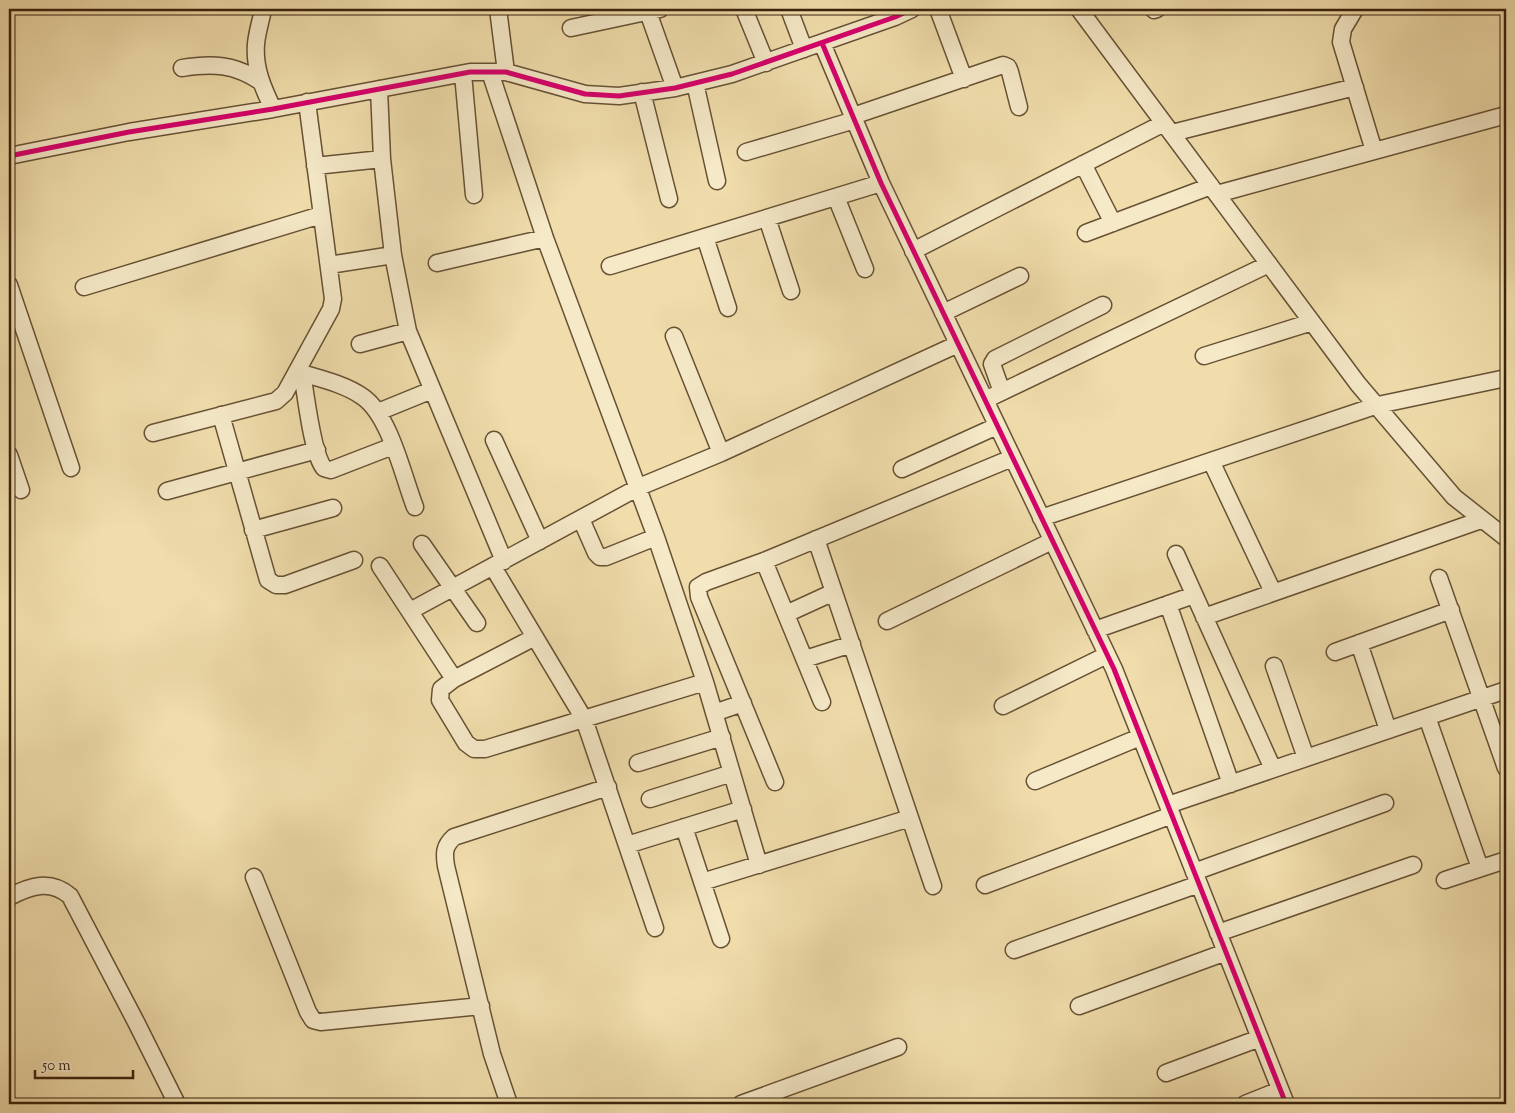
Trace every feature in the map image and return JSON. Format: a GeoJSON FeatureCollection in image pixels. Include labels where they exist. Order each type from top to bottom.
{"type":"FeatureCollection","features":[{"type":"Feature","properties":{"kind":"street"},"geometry":{"type":"LineString","coordinates":[[263,9],[256,42],[256,60],[261,82],[273,109]]}},
{"type":"Feature","properties":{"kind":"street"},"geometry":{"type":"LineString","coordinates":[[498,9],[506,72]]}},
{"type":"Feature","properties":{"kind":"street"},"geometry":{"type":"LineString","coordinates":[[744,9],[766,63]]}},
{"type":"Feature","properties":{"kind":"street"},"geometry":{"type":"LineString","coordinates":[[789,9],[804,49]]}},
{"type":"Feature","properties":{"kind":"street"},"geometry":{"type":"LineString","coordinates":[[9,156],[129,132],[273,109],[463,74],[506,72],[584,94],[619,96],[675,88],[732,74],[766,63],[895,17],[912,9]]}},
{"type":"Feature","properties":{"kind":"street"},"geometry":{"type":"LineString","coordinates":[[938,9],[964,78]]}},
{"type":"Feature","properties":{"kind":"street"},"geometry":{"type":"LineString","coordinates":[[1079,9],[1358,384],[1378,405],[1454,497],[1506,538]]}},
{"type":"Feature","properties":{"kind":"street"},"geometry":{"type":"LineString","coordinates":[[1355,9],[1343,29],[1341,42],[1374,151]]}},
{"type":"Feature","properties":{"kind":"street"},"geometry":{"type":"LineString","coordinates":[[572,28],[654,10],[675,88]]}},
{"type":"Feature","properties":{"kind":"street"},"geometry":{"type":"LineString","coordinates":[[822,43],[881,183],[1107,655],[1170,810],[1283,1097],[1245,1104]]}},
{"type":"Feature","properties":{"kind":"street"},"geometry":{"type":"LineString","coordinates":[[182,68],[212,64],[231,66],[247,72],[261,82]]}},
{"type":"Feature","properties":{"kind":"street"},"geometry":{"type":"LineString","coordinates":[[746,152],[854,118],[1003,65],[1008,67],[1019,107]]}},
{"type":"Feature","properties":{"kind":"street"},"geometry":{"type":"LineString","coordinates":[[490,72],[545,238],[656,537],[705,682],[759,864]]}},
{"type":"Feature","properties":{"kind":"street"},"geometry":{"type":"LineString","coordinates":[[463,74],[474,195]]}},
{"type":"Feature","properties":{"kind":"street"},"geometry":{"type":"LineString","coordinates":[[695,83],[717,181]]}},
{"type":"Feature","properties":{"kind":"street"},"geometry":{"type":"LineString","coordinates":[[914,251],[1083,164],[1168,128],[1355,87]]}},
{"type":"Feature","properties":{"kind":"street"},"geometry":{"type":"LineString","coordinates":[[380,89],[382,159],[393,254],[408,331],[498,564],[535,637],[584,719],[656,928]]}},
{"type":"Feature","properties":{"kind":"street"},"geometry":{"type":"LineString","coordinates":[[642,92],[668,199]]}},
{"type":"Feature","properties":{"kind":"street"},"geometry":{"type":"LineString","coordinates":[[153,433],[276,401],[285,393],[300,373],[333,305],[307,102]]}},
{"type":"Feature","properties":{"kind":"street"},"geometry":{"type":"LineString","coordinates":[[1086,233],[1113,222],[1214,190],[1374,151],[1506,115]]}},
{"type":"Feature","properties":{"kind":"street"},"geometry":{"type":"LineString","coordinates":[[315,166],[382,159]]}},
{"type":"Feature","properties":{"kind":"street"},"geometry":{"type":"LineString","coordinates":[[1083,164],[1113,222]]}},
{"type":"Feature","properties":{"kind":"street"},"geometry":{"type":"LineString","coordinates":[[610,266],[881,183]]}},
{"type":"Feature","properties":{"kind":"street"},"geometry":{"type":"LineString","coordinates":[[836,197],[865,269]]}},
{"type":"Feature","properties":{"kind":"street"},"geometry":{"type":"LineString","coordinates":[[84,286],[321,215]]}},
{"type":"Feature","properties":{"kind":"street"},"geometry":{"type":"LineString","coordinates":[[767,218],[791,291]]}},
{"type":"Feature","properties":{"kind":"street"},"geometry":{"type":"LineString","coordinates":[[704,237],[728,308]]}},
{"type":"Feature","properties":{"kind":"street"},"geometry":{"type":"LineString","coordinates":[[437,263],[545,238]]}},
{"type":"Feature","properties":{"kind":"street"},"geometry":{"type":"LineString","coordinates":[[329,265],[393,254]]}},
{"type":"Feature","properties":{"kind":"street"},"geometry":{"type":"LineString","coordinates":[[985,400],[1269,264]]}},
{"type":"Feature","properties":{"kind":"street"},"geometry":{"type":"LineString","coordinates":[[943,313],[1020,276]]}},
{"type":"Feature","properties":{"kind":"street"},"geometry":{"type":"LineString","coordinates":[[9,285],[15,324],[71,468]]}},
{"type":"Feature","properties":{"kind":"street"},"geometry":{"type":"LineString","coordinates":[[1002,392],[993,372],[992,364],[995,359],[1103,305]]}},
{"type":"Feature","properties":{"kind":"street"},"geometry":{"type":"LineString","coordinates":[[1204,356],[1312,322]]}},
{"type":"Feature","properties":{"kind":"street"},"geometry":{"type":"LineString","coordinates":[[360,344],[408,331]]}},
{"type":"Feature","properties":{"kind":"street"},"geometry":{"type":"LineString","coordinates":[[674,336],[721,453]]}},
{"type":"Feature","properties":{"kind":"street"},"geometry":{"type":"LineString","coordinates":[[410,611],[639,487],[721,453],[958,344]]}},
{"type":"Feature","properties":{"kind":"street"},"geometry":{"type":"LineString","coordinates":[[300,373],[356,392],[378,412],[393,446],[415,507]]}},
{"type":"Feature","properties":{"kind":"street"},"geometry":{"type":"LineString","coordinates":[[300,373],[320,463],[324,468],[330,470],[393,446]]}},
{"type":"Feature","properties":{"kind":"street"},"geometry":{"type":"LineString","coordinates":[[1041,518],[1378,405],[1506,378]]}},
{"type":"Feature","properties":{"kind":"street"},"geometry":{"type":"LineString","coordinates":[[378,412],[432,390]]}},
{"type":"Feature","properties":{"kind":"street"},"geometry":{"type":"LineString","coordinates":[[221,415],[268,580],[276,584],[285,585],[354,560]]}},
{"type":"Feature","properties":{"kind":"street"},"geometry":{"type":"LineString","coordinates":[[902,470],[997,426]]}},
{"type":"Feature","properties":{"kind":"street"},"geometry":{"type":"LineString","coordinates":[[494,440],[540,541]]}},
{"type":"Feature","properties":{"kind":"street"},"geometry":{"type":"LineString","coordinates":[[167,490],[317,450]]}},
{"type":"Feature","properties":{"kind":"street"},"geometry":{"type":"LineString","coordinates":[[9,455],[21,490]]}},
{"type":"Feature","properties":{"kind":"street"},"geometry":{"type":"LineString","coordinates":[[775,782],[698,597],[698,587],[706,582],[1012,458]]}},
{"type":"Feature","properties":{"kind":"street"},"geometry":{"type":"LineString","coordinates":[[1211,461],[1273,592]]}},
{"type":"Feature","properties":{"kind":"street"},"geometry":{"type":"LineString","coordinates":[[253,530],[333,508]]}},
{"type":"Feature","properties":{"kind":"street"},"geometry":{"type":"LineString","coordinates":[[581,519],[596,552],[600,556],[606,557],[656,537]]}},
{"type":"Feature","properties":{"kind":"street"},"geometry":{"type":"LineString","coordinates":[[1204,617],[1481,520]]}},
{"type":"Feature","properties":{"kind":"street"},"geometry":{"type":"LineString","coordinates":[[816,539],[933,886]]}},
{"type":"Feature","properties":{"kind":"street"},"geometry":{"type":"LineString","coordinates":[[887,621],[1052,541]]}},
{"type":"Feature","properties":{"kind":"street"},"geometry":{"type":"LineString","coordinates":[[422,544],[477,623]]}},
{"type":"Feature","properties":{"kind":"street"},"geometry":{"type":"LineString","coordinates":[[1176,554],[1273,770]]}},
{"type":"Feature","properties":{"kind":"street"},"geometry":{"type":"LineString","coordinates":[[764,560],[822,702]]}},
{"type":"Feature","properties":{"kind":"street"},"geometry":{"type":"LineString","coordinates":[[380,566],[454,679]]}},
{"type":"Feature","properties":{"kind":"street"},"geometry":{"type":"LineString","coordinates":[[1439,578],[1506,768]]}},
{"type":"Feature","properties":{"kind":"street"},"geometry":{"type":"LineString","coordinates":[[786,614],[834,592]]}},
{"type":"Feature","properties":{"kind":"street"},"geometry":{"type":"LineString","coordinates":[[1095,630],[1194,595]]}},
{"type":"Feature","properties":{"kind":"street"},"geometry":{"type":"LineString","coordinates":[[1168,604],[1231,784]]}},
{"type":"Feature","properties":{"kind":"street"},"geometry":{"type":"LineString","coordinates":[[1334,652],[1451,610]]}},
{"type":"Feature","properties":{"kind":"street"},"geometry":{"type":"LineString","coordinates":[[535,637],[454,679],[442,689],[440,700],[466,743],[474,749],[485,749],[705,682]]}},
{"type":"Feature","properties":{"kind":"street"},"geometry":{"type":"LineString","coordinates":[[1359,643],[1388,730]]}},
{"type":"Feature","properties":{"kind":"street"},"geometry":{"type":"LineString","coordinates":[[805,659],[852,644]]}},
{"type":"Feature","properties":{"kind":"street"},"geometry":{"type":"LineString","coordinates":[[1002,706],[1107,655]]}},
{"type":"Feature","properties":{"kind":"street"},"geometry":{"type":"LineString","coordinates":[[1274,666],[1306,758]]}},
{"type":"Feature","properties":{"kind":"street"},"geometry":{"type":"LineString","coordinates":[[985,885],[1231,784],[1506,690]]}},
{"type":"Feature","properties":{"kind":"street"},"geometry":{"type":"LineString","coordinates":[[714,713],[743,703]]}},
{"type":"Feature","properties":{"kind":"street"},"geometry":{"type":"LineString","coordinates":[[1427,717],[1480,868]]}},
{"type":"Feature","properties":{"kind":"street"},"geometry":{"type":"LineString","coordinates":[[638,763],[722,737]]}},
{"type":"Feature","properties":{"kind":"street"},"geometry":{"type":"LineString","coordinates":[[1034,781],[1140,737]]}},
{"type":"Feature","properties":{"kind":"street"},"geometry":{"type":"LineString","coordinates":[[650,799],[732,773]]}},
{"type":"Feature","properties":{"kind":"street"},"geometry":{"type":"LineString","coordinates":[[509,1104],[492,1054],[446,866],[444,851],[447,844],[454,837],[608,787]]}},
{"type":"Feature","properties":{"kind":"street"},"geometry":{"type":"LineString","coordinates":[[1014,950],[1385,803]]}},
{"type":"Feature","properties":{"kind":"street"},"geometry":{"type":"LineString","coordinates":[[627,845],[743,809]]}},
{"type":"Feature","properties":{"kind":"street"},"geometry":{"type":"LineString","coordinates":[[702,882],[910,818]]}},
{"type":"Feature","properties":{"kind":"street"},"geometry":{"type":"LineString","coordinates":[[684,827],[721,939]]}},
{"type":"Feature","properties":{"kind":"street"},"geometry":{"type":"LineString","coordinates":[[1445,880],[1506,860]]}},
{"type":"Feature","properties":{"kind":"street"},"geometry":{"type":"LineString","coordinates":[[1218,933],[1413,865]]}},
{"type":"Feature","properties":{"kind":"street"},"geometry":{"type":"LineString","coordinates":[[254,877],[308,1012],[313,1020],[321,1022],[480,1006]]}},
{"type":"Feature","properties":{"kind":"street"},"geometry":{"type":"LineString","coordinates":[[9,897],[28,887],[42,885],[61,889],[70,896],[177,1104]]}},
{"type":"Feature","properties":{"kind":"street"},"geometry":{"type":"LineString","coordinates":[[1079,1006],[1226,952]]}},
{"type":"Feature","properties":{"kind":"street"},"geometry":{"type":"LineString","coordinates":[[1166,1073],[1260,1038]]}},
{"type":"Feature","properties":{"kind":"street"},"geometry":{"type":"LineString","coordinates":[[743,1104],[898,1047]]}},
{"type":"Feature","properties":{"kind":"cycle path"},"geometry":{"type":"LineString","coordinates":[[9,156],[129,132],[273,109],[470,72],[506,72],[585,94],[619,96],[675,88],[732,74],[895,17],[912,9]]}},
{"type":"Feature","properties":{"kind":"cycle path"},"geometry":{"type":"LineString","coordinates":[[822,43],[881,183],[1114,669],[1286,1104]]}}]}
